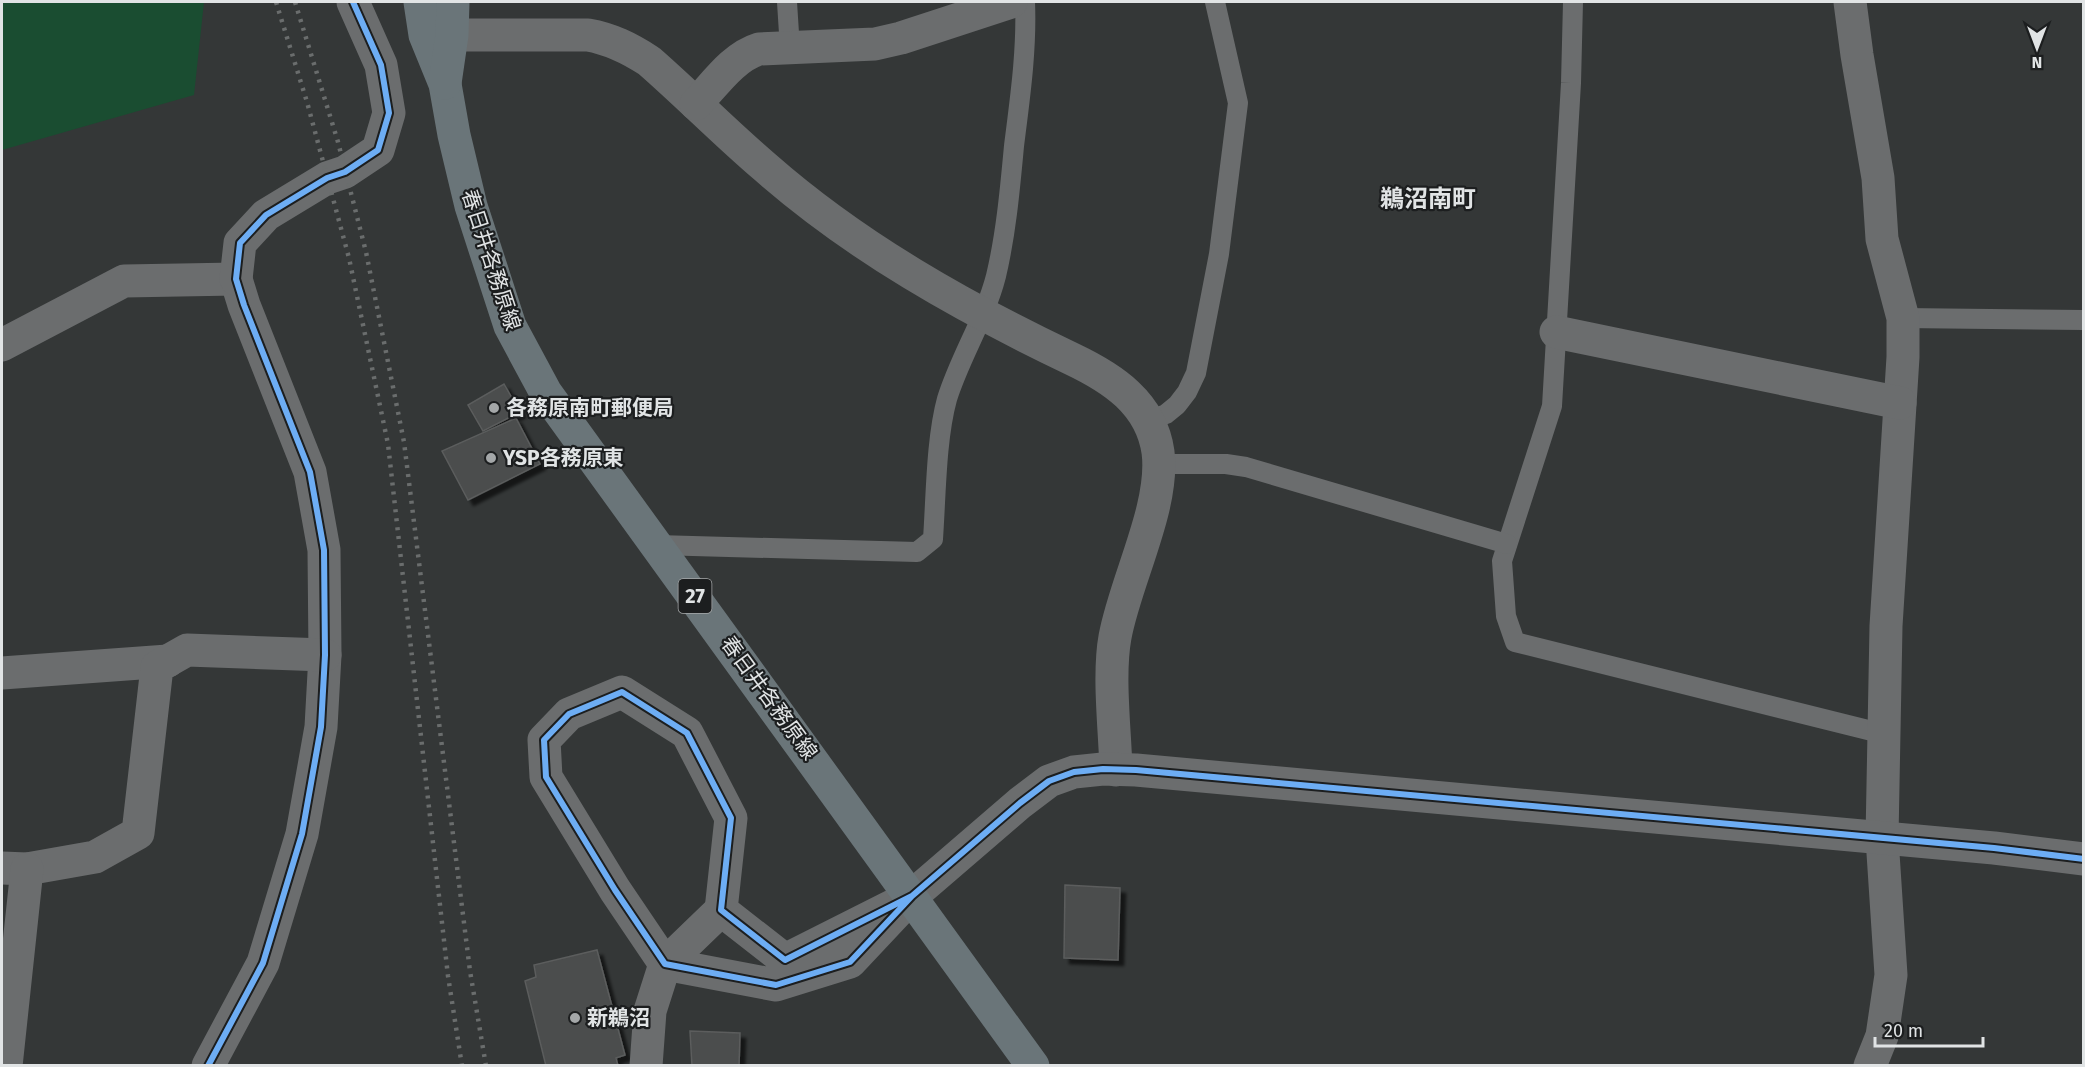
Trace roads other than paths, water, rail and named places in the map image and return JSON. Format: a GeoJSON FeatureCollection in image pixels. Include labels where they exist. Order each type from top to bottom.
{"type":"FeatureCollection","features":[{"type":"Feature","properties":{"kind":"main road","name":"春日井各務原線"},"geometry":{"type":"LineString","coordinates":[[420,2],[425,35],[445,84],[454,135],[471,206],[510,326],[546,393],[1033,1065]]}},
{"type":"Feature","properties":{"kind":"main road","name":"春日井各務原線"},"geometry":{"type":"LineString","coordinates":[[445,84],[452,35],[453,2]]}},
{"type":"Feature","properties":{"kind":"street"},"geometry":{"type":"LineString","coordinates":[[208,1065],[263,963],[302,834],[321,727],[326,655],[324,550],[310,472],[244,305],[236,279],[240,243],[266,215],[327,178],[345,172],[378,150],[389,112],[383,74],[353,2]]}},
{"type":"Feature","properties":{"kind":"street"},"geometry":{"type":"LineString","coordinates":[[696,104],[740,58],[759,49],[875,44],[901,38],[1011,2]]}},
{"type":"Feature","properties":{"kind":"street"},"geometry":{"type":"LineString","coordinates":[[1850,2],[1878,178],[1882,239],[1903,318],[1903,357],[1886,626],[1882,838],[1891,975],[1882,1036],[1870,1065]]}},
{"type":"Feature","properties":{"kind":"street"},"geometry":{"type":"LineString","coordinates":[[452,35],[588,35],[607,38],[628,47],[649,60],[766,168],[858,239],[982,314],[1101,373],[1127,393],[1148,421],[1155,436],[1158,464],[1152,512],[1115,638],[1113,688],[1116,770]]}},
{"type":"Feature","properties":{"kind":"street"},"geometry":{"type":"LineString","coordinates":[[2,345],[124,281],[236,279]]}},
{"type":"Feature","properties":{"kind":"street"},"geometry":{"type":"LineString","coordinates":[[1556,332],[1900,403]]}},
{"type":"Feature","properties":{"kind":"street"},"geometry":{"type":"LineString","coordinates":[[6,1065],[14,869],[95,857],[138,833],[157,667],[187,650],[326,655]]}},
{"type":"Feature","properties":{"kind":"street"},"geometry":{"type":"LineString","coordinates":[[2,673],[168,661]]}},
{"type":"Feature","properties":{"kind":"street"},"geometry":{"type":"LineString","coordinates":[[646,1065],[650,1011],[664,964],[721,910],[731,818],[687,733],[622,692],[569,714],[544,741],[546,777],[615,890],[664,964],[776,986],[850,962],[912,896],[1020,803],[1049,781],[1074,772],[1116,770],[1160,772],[1994,848],[2084,859]]}},
{"type":"Feature","properties":{"kind":"street"},"geometry":{"type":"LineString","coordinates":[[721,910],[785,960],[912,896]]}},
{"type":"Feature","properties":{"kind":"lane"},"geometry":{"type":"LineString","coordinates":[[787,2],[790,49]]}},
{"type":"Feature","properties":{"kind":"lane"},"geometry":{"type":"LineString","coordinates":[[657,544],[917,552],[933,538],[941,427],[947,399],[996,274],[1005,222],[1027,37],[1025,2]]}},
{"type":"Feature","properties":{"kind":"lane"},"geometry":{"type":"LineString","coordinates":[[1148,421],[1166,414],[1177,405],[1187,392],[1196,373],[1219,254],[1238,103],[1215,2]]}},
{"type":"Feature","properties":{"kind":"lane"},"geometry":{"type":"LineString","coordinates":[[1573,2],[1571,83],[1552,406],[1502,561],[1506,616],[1515,642],[1884,734]]}},
{"type":"Feature","properties":{"kind":"lane"},"geometry":{"type":"LineString","coordinates":[[1903,318],[2084,320]]}},
{"type":"Feature","properties":{"kind":"lane"},"geometry":{"type":"LineString","coordinates":[[1158,464],[1226,464],[1246,467],[1507,544]]}},
{"type":"Feature","properties":{"kind":"railway"},"geometry":{"type":"LineString","coordinates":[[276,2],[307,102],[349,258],[388,444],[448,976],[462,1066]]}},
{"type":"Feature","properties":{"kind":"railway"},"geometry":{"type":"LineString","coordinates":[[295,2],[338,142],[366,252],[404,442],[470,971],[486,1066]]}},
{"type":"Feature","properties":{"kind":"place","name":"各務原南町郵便局"},"geometry":{"type":"Point","coordinates":[494,408]}},
{"type":"Feature","properties":{"kind":"place","name":"YSP各務原東"},"geometry":{"type":"Point","coordinates":[491,458]}},
{"type":"Feature","properties":{"kind":"place","name":"新鵜沼"},"geometry":{"type":"Point","coordinates":[575,1018]}},
{"type":"Feature","properties":{"kind":"district","name":"鵜沼南町"},"geometry":{"type":"Point","coordinates":[1428,199]}}]}
